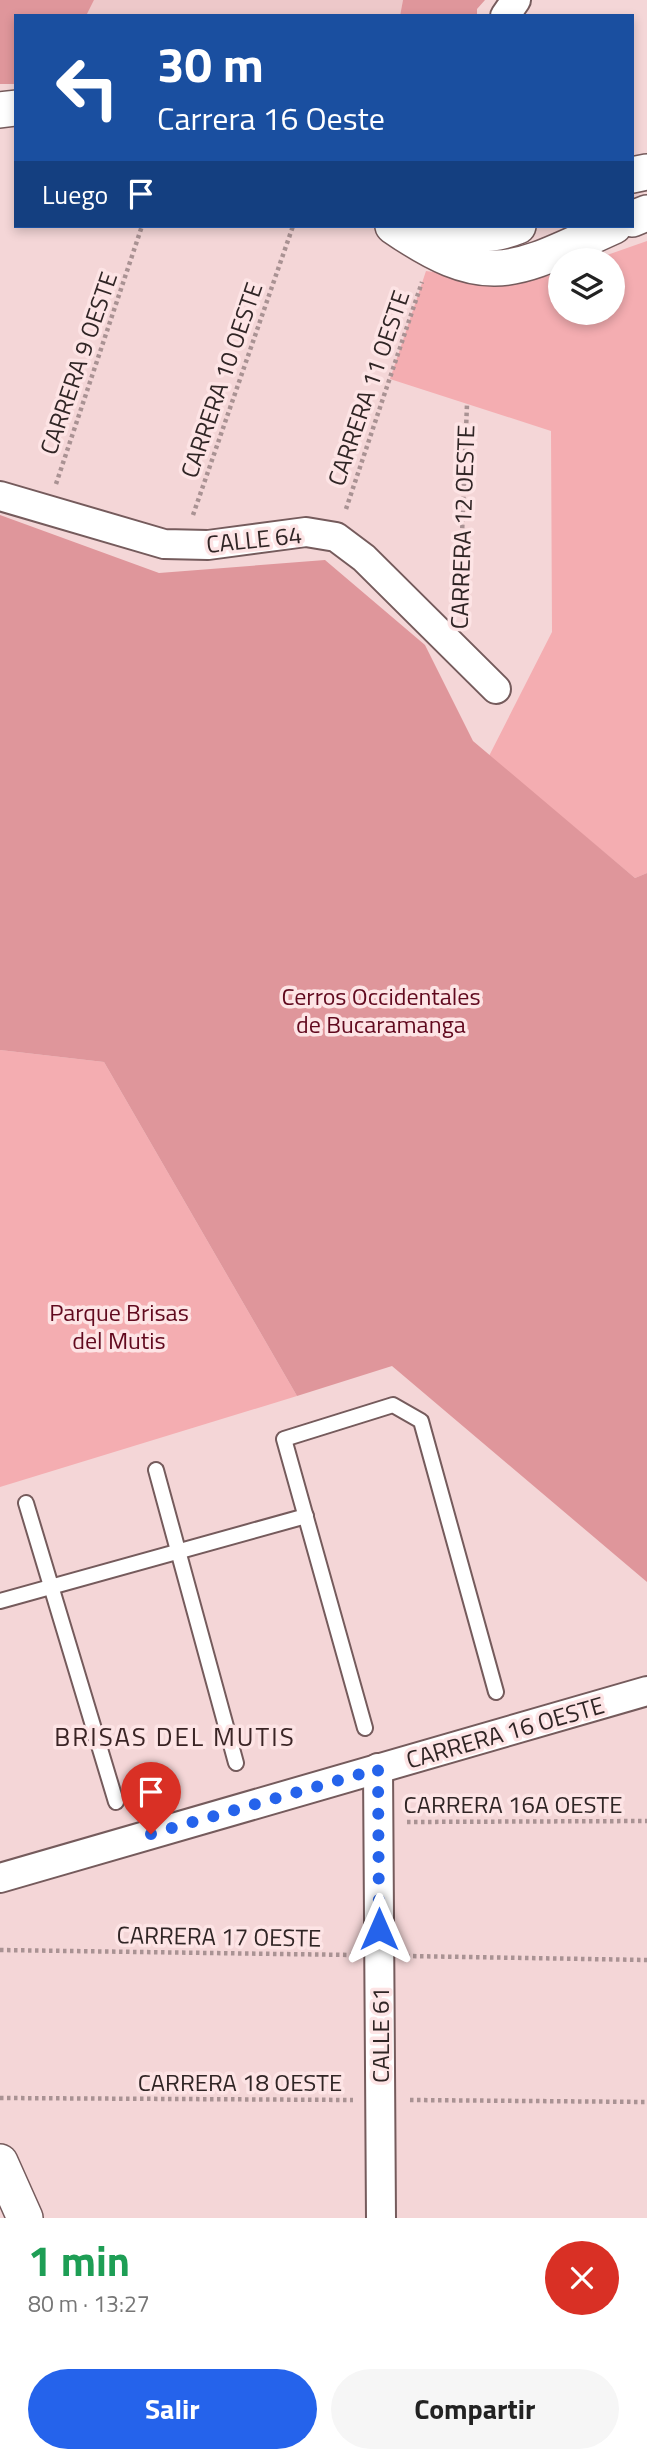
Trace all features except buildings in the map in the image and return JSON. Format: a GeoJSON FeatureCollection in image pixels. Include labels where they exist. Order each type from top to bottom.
{"type":"FeatureCollection","features":[{"type":"Feature","properties":{"kind":"street"},"geometry":{"type":"LineString","coordinates":[[407,228],[450,234],[487,235],[511,228]]}},
{"type":"Feature","properties":{"kind":"street"},"geometry":{"type":"LineString","coordinates":[[553,228],[562,235],[599,233]]}},
{"type":"Feature","properties":{"kind":"street"},"geometry":{"type":"LineString","coordinates":[[450,234],[468,266],[501,269],[528,265],[599,233]]}},
{"type":"Feature","properties":{"kind":"street","name":"CALLE 64"},"geometry":{"type":"LineString","coordinates":[[0,496],[164,544],[208,545],[306,532],[336,537],[364,558],[496,690]]}},
{"type":"Feature","properties":{"kind":"street","name":"CARRERA 16 OESTE"},"geometry":{"type":"LineString","coordinates":[[0,1878],[647,1691]]}},
{"type":"Feature","properties":{"kind":"street","name":"CALLE 61"},"geometry":{"type":"LineString","coordinates":[[378,1769],[381,2218]]}},
{"type":"Feature","properties":{"kind":"street"},"geometry":{"type":"LineString","coordinates":[[0,2162],[25,2218]]}},
{"type":"Feature","properties":{"kind":"lane"},"geometry":{"type":"LineString","coordinates":[[365,1728],[284,1439],[393,1405],[421,1421],[496,1692]]}},
{"type":"Feature","properties":{"kind":"lane"},"geometry":{"type":"LineString","coordinates":[[156,1469],[236,1763]]}},
{"type":"Feature","properties":{"kind":"lane"},"geometry":{"type":"LineString","coordinates":[[26,1503],[116,1802]]}},
{"type":"Feature","properties":{"kind":"lane"},"geometry":{"type":"LineString","coordinates":[[0,1601],[306,1516]]}},
{"type":"Feature","properties":{"kind":"path","name":"CARRERA 9 OESTE"},"geometry":{"type":"LineString","coordinates":[[47,511],[141,228]]}},
{"type":"Feature","properties":{"kind":"path","name":"CARRERA 10 OESTE"},"geometry":{"type":"LineString","coordinates":[[183,546],[292,228]]}},
{"type":"Feature","properties":{"kind":"path","name":"CARRERA 11 OESTE"},"geometry":{"type":"LineString","coordinates":[[336,537],[450,234]]}},
{"type":"Feature","properties":{"kind":"path","name":"CARRERA 12 OESTE"},"geometry":{"type":"LineString","coordinates":[[458,651],[467,404]]}},
{"type":"Feature","properties":{"kind":"path","name":"CARRERA 16A OESTE"},"geometry":{"type":"LineString","coordinates":[[379,1822],[647,1821]]}},
{"type":"Feature","properties":{"kind":"path","name":"CARRERA 17 OESTE"},"geometry":{"type":"LineString","coordinates":[[0,1950],[647,1960]]}},
{"type":"Feature","properties":{"kind":"path","name":"CARRERA 18 OESTE"},"geometry":{"type":"LineString","coordinates":[[0,2098],[647,2102]]}},
{"type":"Feature","properties":{"kind":"shaded area"},"geometry":{"type":"Polygon","coordinates":[[[94,0],[403,0],[400,14],[87,14],[94,0]]]}},
{"type":"Feature","properties":{"kind":"green space"},"geometry":{"type":"Polygon","coordinates":[[[0,0],[94,0],[87,14],[14,14],[14,84],[0,84],[0,0]]]}},
{"type":"Feature","properties":{"kind":"green space"},"geometry":{"type":"Polygon","coordinates":[[[403,0],[485,0],[477,9],[477,14],[400,14],[403,0]]]}},
{"type":"Feature","properties":{"kind":"green space"},"geometry":{"type":"Polygon","coordinates":[[[647,241],[647,873],[635,878],[489,756],[552,632],[551,431],[390,379],[426,271],[515,283],[548,276],[548,325],[625,325],[625,249],[647,241]]]}},
{"type":"Feature","properties":{"kind":"green space","name":"Cerros Occidentales de Bucaramanga"},"geometry":{"type":"Polygon","coordinates":[[[0,515],[159,573],[325,560],[425,645],[473,741],[635,878],[647,873],[647,1582],[392,1366],[297,1396],[104,1062],[0,1050],[0,515]]]}},
{"type":"Feature","properties":{"kind":"green space","name":"Parque Brisas del Mutis"},"geometry":{"type":"Polygon","coordinates":[[[0,1050],[104,1062],[297,1396],[0,1487],[0,1050]]]}},
{"type":"Feature","properties":{"kind":"district","name":"BRISAS DEL MUTIS"},"geometry":{"type":"Point","coordinates":[175,1736]}},
{"type":"Feature","properties":{"kind":"route"},"geometry":{"type":"LineString","coordinates":[[151,1834],[378,1769],[379,1929]]}}]}
